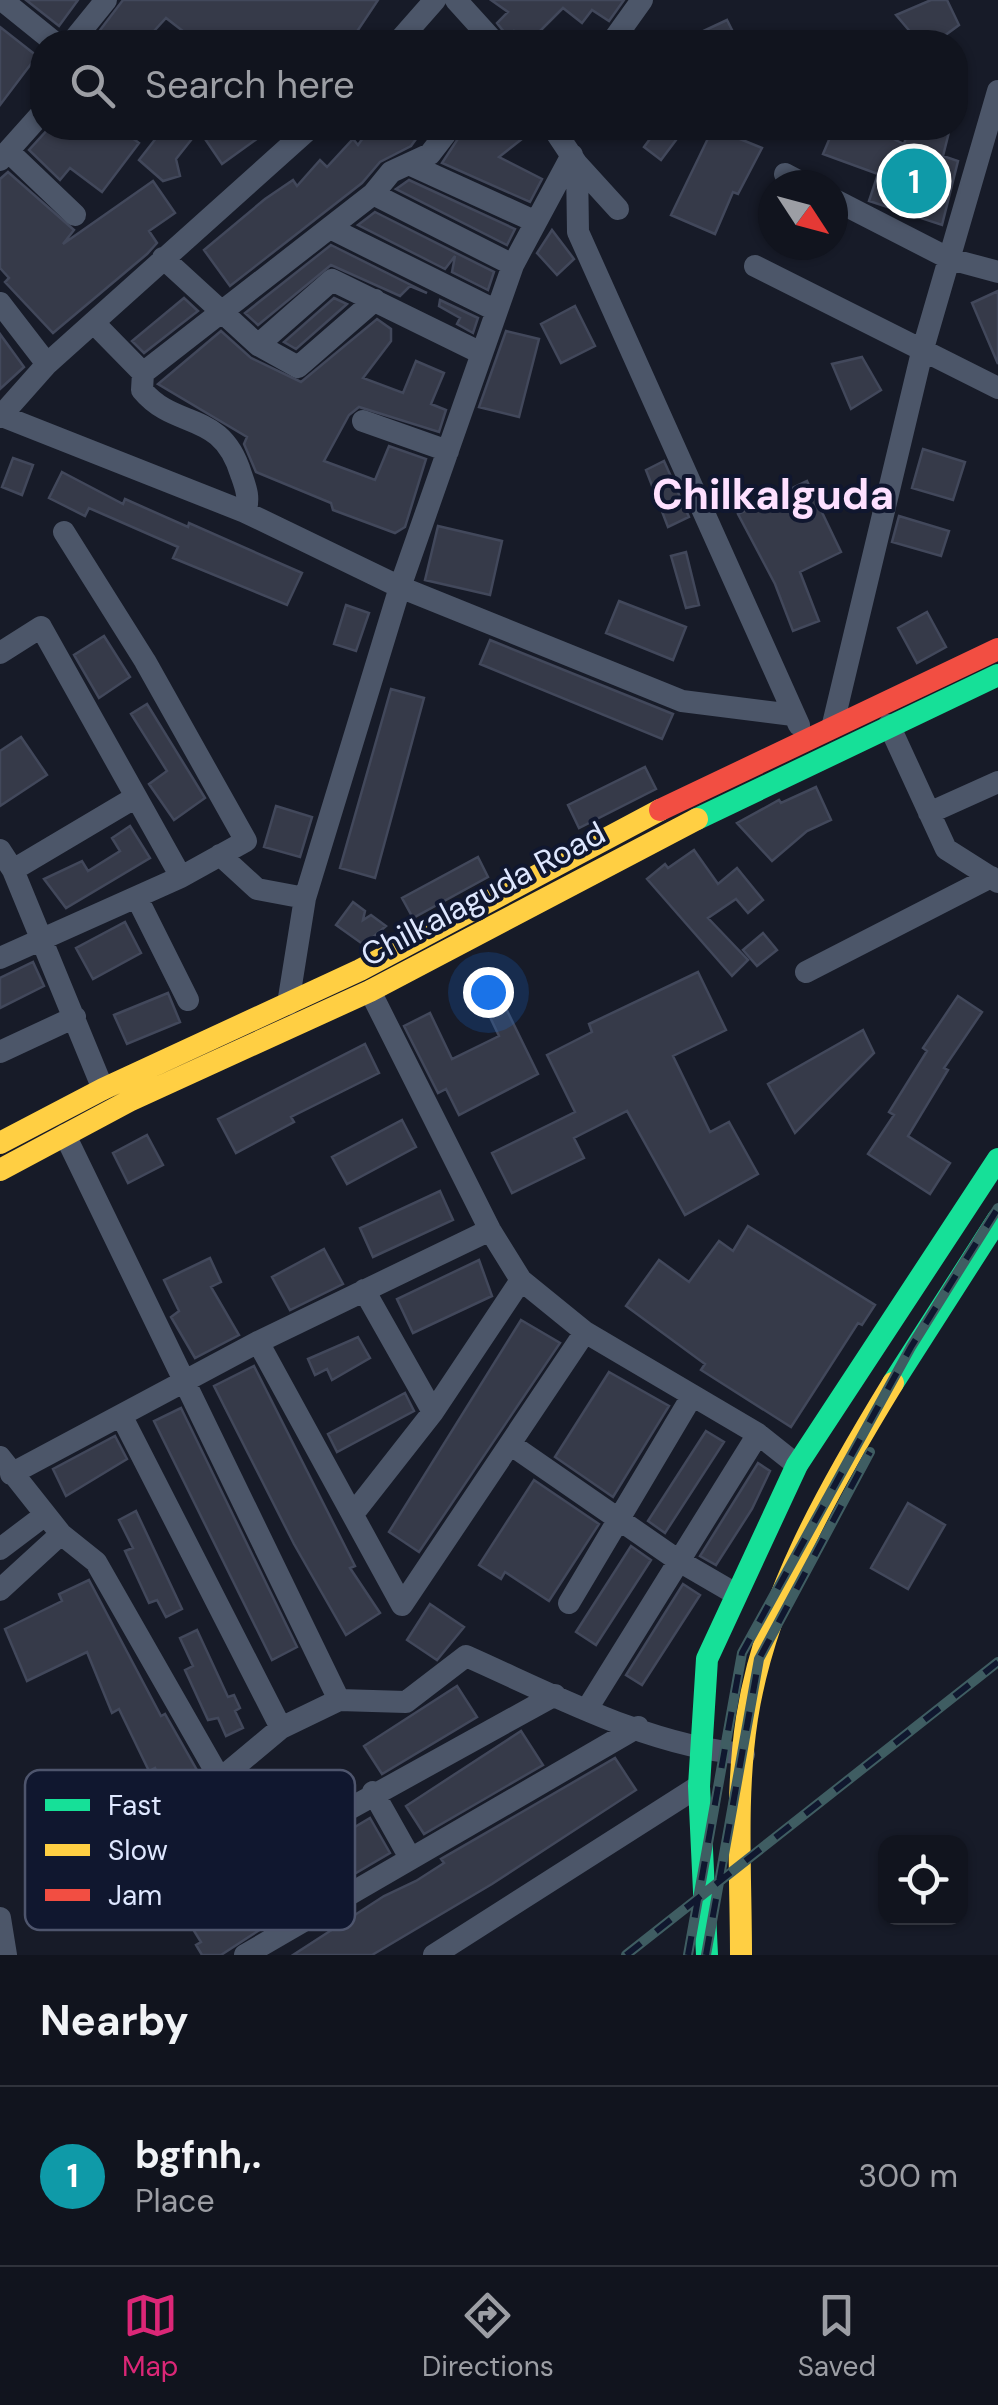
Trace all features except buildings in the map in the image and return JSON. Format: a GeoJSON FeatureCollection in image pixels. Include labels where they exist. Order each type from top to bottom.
{"type":"FeatureCollection","features":[{"type":"Feature","properties":{"kind":"main road","name":"Chilkalaguda Road"},"geometry":{"type":"LineString","coordinates":[[0,1143],[103,1089],[288,1004],[806,737],[998,649]]}},
{"type":"Feature","properties":{"kind":"main road","name":"Chilkalaguda Road"},"geometry":{"type":"LineString","coordinates":[[0,1170],[128,1101],[370,992],[602,866],[998,675]]}},
{"type":"Feature","properties":{"kind":"main road"},"geometry":{"type":"LineString","coordinates":[[707,1955],[699,1750],[707,1659],[734,1593],[798,1465],[998,1159]]}},
{"type":"Feature","properties":{"kind":"main road"},"geometry":{"type":"LineString","coordinates":[[741,1955],[744,1754],[752,1690],[770,1624],[864,1435],[998,1219]]}},
{"type":"Feature","properties":{"kind":"street"},"geometry":{"type":"LineString","coordinates":[[2,0],[39,30]]}},
{"type":"Feature","properties":{"kind":"street"},"geometry":{"type":"LineString","coordinates":[[82,30],[106,0]]}},
{"type":"Feature","properties":{"kind":"street"},"geometry":{"type":"LineString","coordinates":[[409,30],[435,0]]}},
{"type":"Feature","properties":{"kind":"street"},"geometry":{"type":"LineString","coordinates":[[456,0],[483,30]]}},
{"type":"Feature","properties":{"kind":"street"},"geometry":{"type":"LineString","coordinates":[[621,30],[642,0]]}},
{"type":"Feature","properties":{"kind":"street"},"geometry":{"type":"LineString","coordinates":[[833,724],[922,352],[998,91]]}},
{"type":"Feature","properties":{"kind":"street"},"geometry":{"type":"LineString","coordinates":[[30,126],[4,155],[75,215]]}},
{"type":"Feature","properties":{"kind":"street"},"geometry":{"type":"LineString","coordinates":[[297,140],[47,364],[1,417],[244,512],[400,587],[682,700],[793,715]]}},
{"type":"Feature","properties":{"kind":"street"},"geometry":{"type":"LineString","coordinates":[[244,512],[249,500],[232,446],[199,422],[153,403],[142,390],[143,374],[374,194],[391,172],[430,154],[441,140]]}},
{"type":"Feature","properties":{"kind":"street"},"geometry":{"type":"LineString","coordinates":[[562,140],[618,209]]}},
{"type":"Feature","properties":{"kind":"street"},"geometry":{"type":"LineString","coordinates":[[288,1004],[305,898],[400,587],[513,265],[534,222],[574,160]]}},
{"type":"Feature","properties":{"kind":"street"},"geometry":{"type":"LineString","coordinates":[[574,160],[578,232],[806,737]]}},
{"type":"Feature","properties":{"kind":"street"},"geometry":{"type":"LineString","coordinates":[[411,165],[534,222]]}},
{"type":"Feature","properties":{"kind":"street"},"geometry":{"type":"LineString","coordinates":[[374,194],[513,265]]}},
{"type":"Feature","properties":{"kind":"street"},"geometry":{"type":"LineString","coordinates":[[848,207],[950,259],[998,272]]}},
{"type":"Feature","properties":{"kind":"street"},"geometry":{"type":"LineString","coordinates":[[330,228],[495,310]]}},
{"type":"Feature","properties":{"kind":"street"},"geometry":{"type":"LineString","coordinates":[[164,258],[258,345],[298,367],[375,300]]}},
{"type":"Feature","properties":{"kind":"street"},"geometry":{"type":"LineString","coordinates":[[755,266],[998,388]]}},
{"type":"Feature","properties":{"kind":"street"},"geometry":{"type":"LineString","coordinates":[[258,345],[332,280],[480,353]]}},
{"type":"Feature","properties":{"kind":"street"},"geometry":{"type":"LineString","coordinates":[[0,304],[47,364]]}},
{"type":"Feature","properties":{"kind":"street"},"geometry":{"type":"LineString","coordinates":[[95,324],[143,374]]}},
{"type":"Feature","properties":{"kind":"street"},"geometry":{"type":"LineString","coordinates":[[363,421],[448,450]]}},
{"type":"Feature","properties":{"kind":"street"},"geometry":{"type":"LineString","coordinates":[[0,958],[138,898],[246,841],[144,660],[64,532]]}},
{"type":"Feature","properties":{"kind":"street"},"geometry":{"type":"LineString","coordinates":[[0,654],[41,627],[181,877]]}},
{"type":"Feature","properties":{"kind":"street"},"geometry":{"type":"LineString","coordinates":[[889,725],[946,849],[994,880]]}},
{"type":"Feature","properties":{"kind":"street"},"geometry":{"type":"LineString","coordinates":[[929,812],[998,782]]}},
{"type":"Feature","properties":{"kind":"street"},"geometry":{"type":"LineString","coordinates":[[103,1089],[6,860],[136,797]]}},
{"type":"Feature","properties":{"kind":"street"},"geometry":{"type":"LineString","coordinates":[[220,856],[257,889],[305,898]]}},
{"type":"Feature","properties":{"kind":"street"},"geometry":{"type":"LineString","coordinates":[[806,972],[994,880]]}},
{"type":"Feature","properties":{"kind":"street"},"geometry":{"type":"LineString","coordinates":[[138,898],[188,1000]]}},
{"type":"Feature","properties":{"kind":"street"},"geometry":{"type":"LineString","coordinates":[[370,992],[490,1230],[521,1280],[585,1332],[758,1434],[798,1465]]}},
{"type":"Feature","properties":{"kind":"street"},"geometry":{"type":"LineString","coordinates":[[0,1052],[75,1017]]}},
{"type":"Feature","properties":{"kind":"street"},"geometry":{"type":"LineString","coordinates":[[65,1135],[339,1700]]}},
{"type":"Feature","properties":{"kind":"street"},"geometry":{"type":"LineString","coordinates":[[215,1770],[96,1562],[61,1534],[5,1466],[122,1417],[258,1342],[490,1230]]}},
{"type":"Feature","properties":{"kind":"street"},"geometry":{"type":"LineString","coordinates":[[353,1514],[433,1412],[521,1280]]}},
{"type":"Feature","properties":{"kind":"street"},"geometry":{"type":"LineString","coordinates":[[364,1290],[433,1412]]}},
{"type":"Feature","properties":{"kind":"street"},"geometry":{"type":"LineString","coordinates":[[258,1342],[402,1605],[585,1332]]}},
{"type":"Feature","properties":{"kind":"street"},"geometry":{"type":"LineString","coordinates":[[569,1603],[692,1396]]}},
{"type":"Feature","properties":{"kind":"street"},"geometry":{"type":"LineString","coordinates":[[122,1417],[281,1728]]}},
{"type":"Feature","properties":{"kind":"street"},"geometry":{"type":"LineString","coordinates":[[587,1709],[758,1434]]}},
{"type":"Feature","properties":{"kind":"street"},"geometry":{"type":"LineString","coordinates":[[512,1446],[679,1561],[734,1593]]}},
{"type":"Feature","properties":{"kind":"street"},"geometry":{"type":"LineString","coordinates":[[0,1548],[46,1515]]}},
{"type":"Feature","properties":{"kind":"street"},"geometry":{"type":"LineString","coordinates":[[0,1590],[61,1534]]}},
{"type":"Feature","properties":{"kind":"street"},"geometry":{"type":"LineString","coordinates":[[231,1770],[281,1728],[339,1700],[406,1702],[466,1656],[587,1709],[699,1750],[744,1754]]}},
{"type":"Feature","properties":{"kind":"street"},"geometry":{"type":"LineString","coordinates":[[355,1803],[554,1695]]}},
{"type":"Feature","properties":{"kind":"street"},"geometry":{"type":"LineString","coordinates":[[355,1888],[638,1727]]}},
{"type":"Feature","properties":{"kind":"street"},"geometry":{"type":"LineString","coordinates":[[434,1955],[699,1786]]}},
{"type":"Feature","properties":{"kind":"street"},"geometry":{"type":"LineString","coordinates":[[374,1792],[409,1856]]}},
{"type":"Feature","properties":{"kind":"street"},"geometry":{"type":"LineString","coordinates":[[0,1918],[6,1955]]}},
{"type":"Feature","properties":{"kind":"street"},"geometry":{"type":"LineString","coordinates":[[245,1955],[286,1930]]}},
{"type":"Feature","properties":{"kind":"railway"},"geometry":{"type":"LineString","coordinates":[[688,1955],[742,1653],[911,1347],[998,1208]]}},
{"type":"Feature","properties":{"kind":"railway"},"geometry":{"type":"LineString","coordinates":[[706,1955],[759,1659],[870,1452]]}},
{"type":"Feature","properties":{"kind":"railway"},"geometry":{"type":"LineString","coordinates":[[626,1955],[998,1662]]}},
{"type":"Feature","properties":{"kind":"traffic: fast"},"geometry":{"type":"LineString","coordinates":[[697,819],[998,675]]}},
{"type":"Feature","properties":{"kind":"traffic: fast"},"geometry":{"type":"LineString","coordinates":[[707,1955],[699,1786],[707,1659],[797,1465],[998,1159]]}},
{"type":"Feature","properties":{"kind":"traffic: fast"},"geometry":{"type":"LineString","coordinates":[[893,1383],[998,1219]]}},
{"type":"Feature","properties":{"kind":"traffic: slow"},"geometry":{"type":"LineString","coordinates":[[0,1143],[103,1089],[360,970],[660,810]]}},
{"type":"Feature","properties":{"kind":"traffic: slow"},"geometry":{"type":"LineString","coordinates":[[0,1170],[129,1101],[370,991],[697,819]]}},
{"type":"Feature","properties":{"kind":"traffic: slow"},"geometry":{"type":"LineString","coordinates":[[741,1955],[741,1777],[756,1673],[769,1629],[804,1544],[893,1383]]}},
{"type":"Feature","properties":{"kind":"traffic: jam"},"geometry":{"type":"LineString","coordinates":[[660,810],[998,649]]}},
{"type":"Feature","properties":{"kind":"place","name":"bgfnh,."},"geometry":{"type":"Point","coordinates":[914,181]}},
{"type":"Feature","properties":{"kind":"district","name":"Chilkalguda"},"geometry":{"type":"Point","coordinates":[773,494]}}]}
